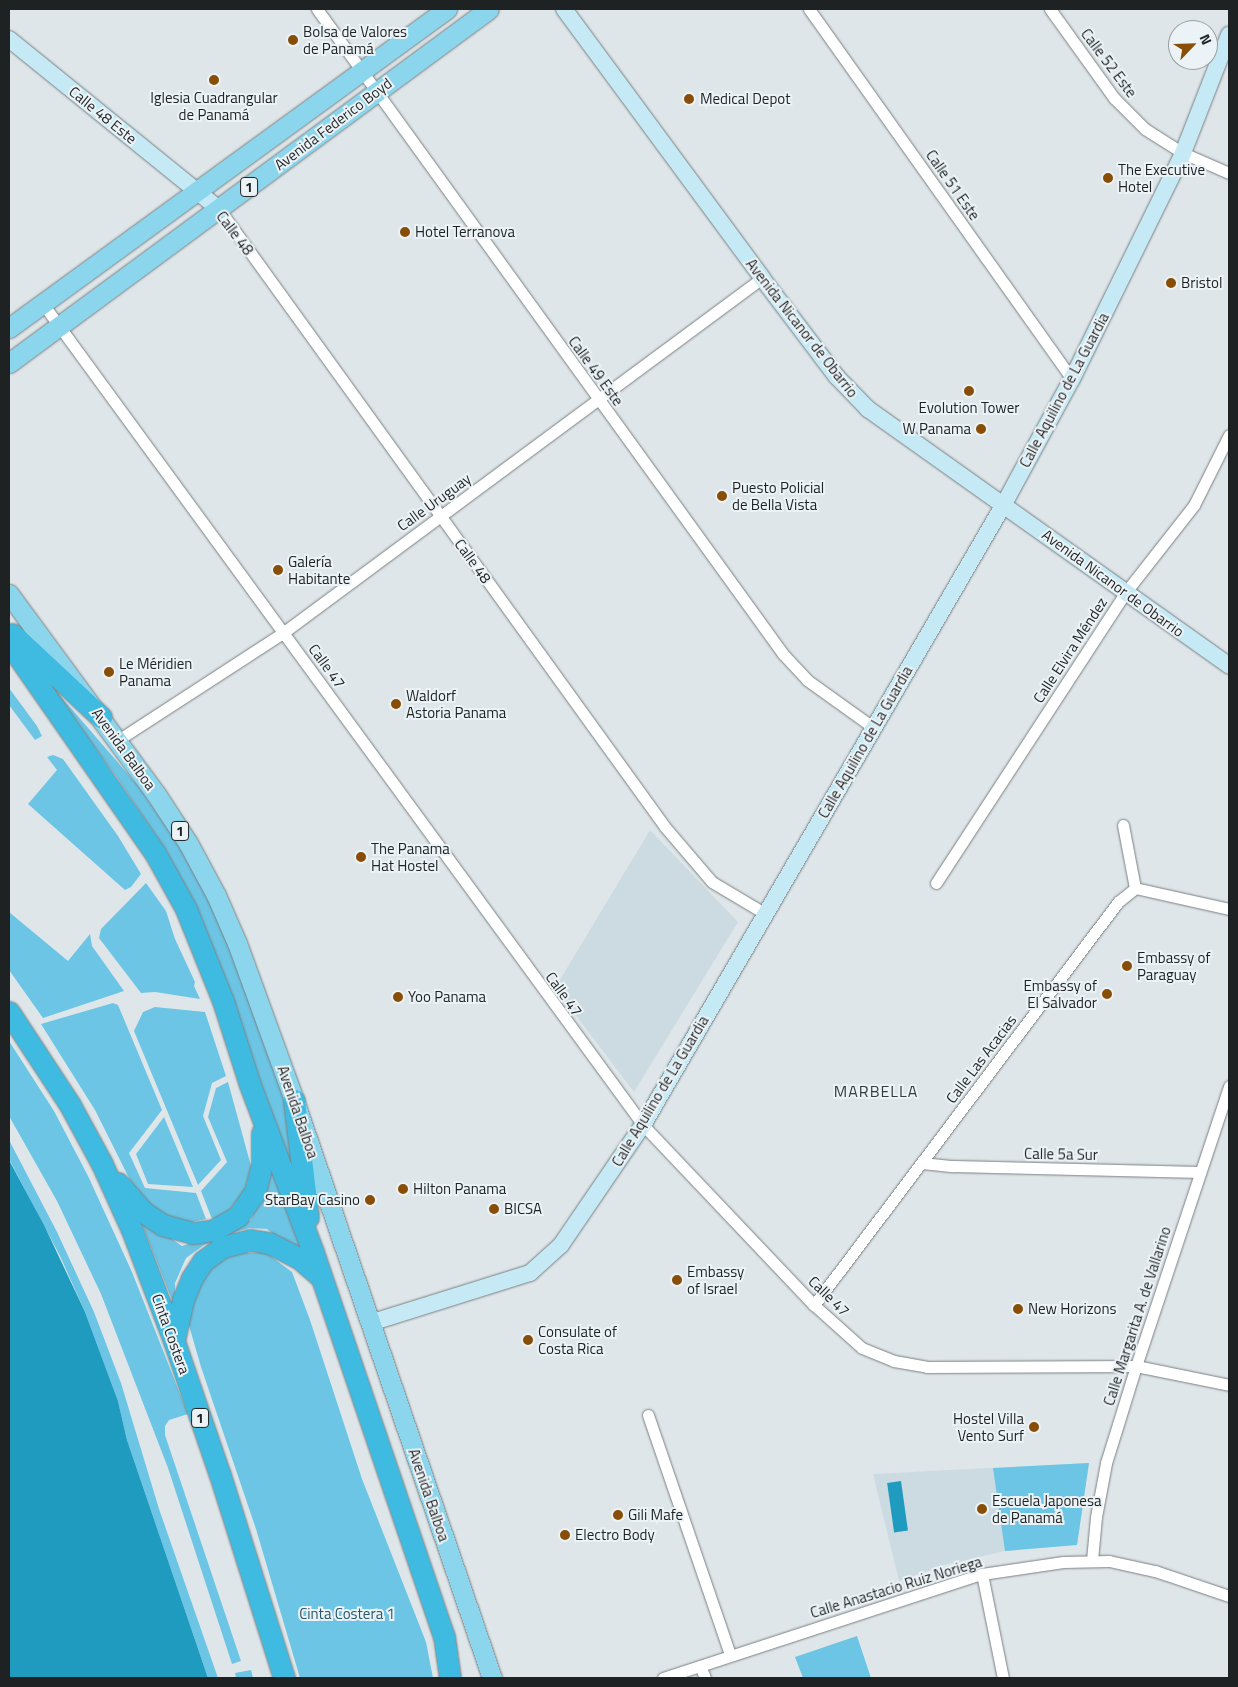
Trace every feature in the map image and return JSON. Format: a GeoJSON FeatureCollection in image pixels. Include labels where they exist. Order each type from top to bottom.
{"type":"FeatureCollection","features":[{"type":"Feature","properties":{"kind":"highway"},"geometry":{"type":"LineString","coordinates":[[9,630],[101,717]]}},
{"type":"Feature","properties":{"kind":"highway","name":"Avenida Balboa"},"geometry":{"type":"LineString","coordinates":[[9,643],[155,853],[186,909],[223,1001],[250,1085],[313,1252],[444,1636],[450,1678]]}},
{"type":"Feature","properties":{"kind":"highway","name":"Cinta Costera"},"geometry":{"type":"LineString","coordinates":[[9,1012],[70,1104],[102,1164],[132,1230],[174,1341],[284,1678]]}},
{"type":"Feature","properties":{"kind":"highway"},"geometry":{"type":"LineString","coordinates":[[102,1164],[142,1211],[164,1225],[193,1233],[214,1230],[231,1222],[252,1198],[261,1173],[263,1150],[261,1126],[250,1085]]}},
{"type":"Feature","properties":{"kind":"highway"},"geometry":{"type":"LineString","coordinates":[[294,1100],[313,1252]]}},
{"type":"Feature","properties":{"kind":"highway"},"geometry":{"type":"LineString","coordinates":[[174,1341],[183,1300],[192,1278],[203,1262],[222,1247],[250,1240],[269,1243],[299,1258],[321,1276]]}},
{"type":"Feature","properties":{"kind":"main road","name":"Avenida Federico Boyd"},"geometry":{"type":"LineString","coordinates":[[9,328],[447,9]]}},
{"type":"Feature","properties":{"kind":"main road","name":"Avenida Federico Boyd"},"geometry":{"type":"LineString","coordinates":[[9,363],[488,9]]}},
{"type":"Feature","properties":{"kind":"main road","name":"Avenida Balboa"},"geometry":{"type":"LineString","coordinates":[[9,594],[118,740],[188,843],[216,895],[238,943],[294,1100],[492,1678]]}},
{"type":"Feature","properties":{"kind":"main road","name":"Avenida Balboa"},"geometry":{"type":"LineString","coordinates":[[444,1636],[459,1678]]}},
{"type":"Feature","properties":{"kind":"street","name":"Calle 49 Este"},"geometry":{"type":"LineString","coordinates":[[317,9],[783,654],[807,680],[874,728]]}},
{"type":"Feature","properties":{"kind":"street","name":"Avenida Nicanor de Obarrio"},"geometry":{"type":"LineString","coordinates":[[564,9],[837,377],[868,409],[1229,666]]}},
{"type":"Feature","properties":{"kind":"street","name":"Calle 51 Este"},"geometry":{"type":"LineString","coordinates":[[809,9],[1072,379]]}},
{"type":"Feature","properties":{"kind":"street","name":"Calle 52 Este"},"geometry":{"type":"LineString","coordinates":[[1050,9],[1114,98],[1145,129],[1183,153],[1229,173]]}},
{"type":"Feature","properties":{"kind":"street","name":"Calle Aquilino de La Guardia"},"geometry":{"type":"LineString","coordinates":[[370,1323],[530,1272],[561,1244],[643,1126],[1004,504],[1072,379],[1183,153],[1229,35]]}},
{"type":"Feature","properties":{"kind":"street","name":"Calle 48 Este"},"geometry":{"type":"LineString","coordinates":[[9,39],[196,191]]}},
{"type":"Feature","properties":{"kind":"street","name":"Calle 48"},"geometry":{"type":"LineString","coordinates":[[196,191],[219,209],[665,827],[712,882],[766,914]]}},
{"type":"Feature","properties":{"kind":"street","name":"Calle Uruguay"},"geometry":{"type":"LineString","coordinates":[[118,740],[284,632],[762,278]]}},
{"type":"Feature","properties":{"kind":"street","name":"Calle 47"},"geometry":{"type":"LineString","coordinates":[[43,304],[643,1126],[814,1304],[862,1348],[894,1361],[927,1367],[1136,1366],[1229,1385]]}},
{"type":"Feature","properties":{"kind":"street","name":"Calle Elvira Méndez"},"geometry":{"type":"LineString","coordinates":[[936,883],[1125,593],[1194,504],[1229,435]]}},
{"type":"Feature","properties":{"kind":"street"},"geometry":{"type":"LineString","coordinates":[[1122,825],[1135,888],[1229,908]]}},
{"type":"Feature","properties":{"kind":"street","name":"Calle Las Acacias"},"geometry":{"type":"LineString","coordinates":[[814,1304],[1118,902],[1135,888]]}},
{"type":"Feature","properties":{"kind":"street","name":"Calle Margarita A. de Vallarino"},"geometry":{"type":"LineString","coordinates":[[1092,1560],[1096,1517],[1106,1463],[1136,1366],[1229,1086]]}},
{"type":"Feature","properties":{"kind":"street","name":"Calle 5a Sur"},"geometry":{"type":"LineString","coordinates":[[922,1163],[953,1166],[1200,1172]]}},
{"type":"Feature","properties":{"kind":"street"},"geometry":{"type":"LineString","coordinates":[[648,1415],[730,1655]]}},
{"type":"Feature","properties":{"kind":"street","name":"Calle Anastacio Ruiz Noriega"},"geometry":{"type":"LineString","coordinates":[[663,1678],[982,1574],[1063,1562],[1109,1561],[1155,1571],[1229,1596]]}},
{"type":"Feature","properties":{"kind":"street"},"geometry":{"type":"LineString","coordinates":[[982,1574],[1002,1678]]}},
{"type":"Feature","properties":{"kind":"street"},"geometry":{"type":"LineString","coordinates":[[700,1666],[705,1678]]}},
{"type":"Feature","properties":{"kind":"shaded area"},"geometry":{"type":"Polygon","coordinates":[[[650,830],[738,922],[634,1092],[555,988],[650,830]]]}},
{"type":"Feature","properties":{"kind":"shaded area"},"geometry":{"type":"Polygon","coordinates":[[[9,1160],[44,1225],[85,1312],[118,1401],[127,1440],[208,1678],[9,1678],[9,1160]]]}},
{"type":"Feature","properties":{"kind":"shaded area","name":"Escuela Japonesa de Panamá"},"geometry":{"type":"Polygon","coordinates":[[[1089,1463],[1077,1545],[1005,1551],[944,1565],[899,1581],[873,1474],[1089,1463]]]}},
{"type":"Feature","properties":{"kind":"shaded area"},"geometry":{"type":"Polygon","coordinates":[[[901,1481],[908,1531],[894,1532],[887,1483],[901,1481]]]}},
{"type":"Feature","properties":{"kind":"green space"},"geometry":{"type":"Polygon","coordinates":[[[32,663],[140,788],[179,846],[218,916],[287,1108],[304,1213],[213,949],[167,852],[116,776],[32,663]]]}},
{"type":"Feature","properties":{"kind":"green space"},"geometry":{"type":"Polygon","coordinates":[[[9,688],[37,726],[42,736],[35,740],[9,705],[9,688]]]}},
{"type":"Feature","properties":{"kind":"green space"},"geometry":{"type":"Polygon","coordinates":[[[53,755],[63,759],[118,836],[141,874],[131,887],[125,890],[28,804],[57,770],[47,757],[53,755]]]}},
{"type":"Feature","properties":{"kind":"green space"},"geometry":{"type":"Polygon","coordinates":[[[146,883],[166,911],[175,939],[195,982],[194,986],[200,999],[155,992],[141,993],[99,938],[101,929],[146,883]]]}},
{"type":"Feature","properties":{"kind":"green space"},"geometry":{"type":"Polygon","coordinates":[[[9,912],[68,961],[90,934],[92,946],[124,991],[43,1018],[9,970],[9,912]]]}},
{"type":"Feature","properties":{"kind":"green space"},"geometry":{"type":"Polygon","coordinates":[[[113,1003],[118,1005],[162,1110],[129,1153],[145,1188],[196,1193],[206,1219],[187,1223],[171,1220],[145,1204],[130,1180],[95,1110],[41,1024],[113,1003]]]}},
{"type":"Feature","properties":{"kind":"green space"},"geometry":{"type":"Polygon","coordinates":[[[155,1007],[205,1012],[226,1076],[212,1083],[203,1116],[221,1160],[198,1185],[134,1031],[143,1012],[155,1007]]]}},
{"type":"Feature","properties":{"kind":"green space"},"geometry":{"type":"Polygon","coordinates":[[[9,1041],[54,1111],[88,1176],[132,1272],[188,1414],[169,1420],[165,1426],[165,1435],[241,1661],[232,1664],[168,1468],[101,1294],[57,1201],[9,1116],[9,1041]]]}},
{"type":"Feature","properties":{"kind":"green space"},"geometry":{"type":"Polygon","coordinates":[[[228,1082],[251,1166],[245,1190],[226,1214],[212,1219],[201,1191],[227,1162],[208,1117],[216,1088],[228,1082]]]}},
{"type":"Feature","properties":{"kind":"green space"},"geometry":{"type":"Polygon","coordinates":[[[164,1117],[193,1187],[148,1184],[136,1154],[164,1117]]]}},
{"type":"Feature","properties":{"kind":"green space"},"geometry":{"type":"Polygon","coordinates":[[[9,1140],[57,1232],[94,1312],[121,1383],[159,1509],[218,1678],[208,1678],[127,1440],[118,1401],[85,1312],[60,1256],[9,1159],[9,1140]]]}},
{"type":"Feature","properties":{"kind":"green space"},"geometry":{"type":"Polygon","coordinates":[[[268,1150],[312,1265],[267,1229],[249,1228],[228,1234],[204,1245],[186,1258],[175,1283],[175,1308],[139,1216],[182,1246],[213,1236],[251,1220],[261,1194],[268,1150]]]}},
{"type":"Feature","properties":{"kind":"green space","name":"Cinta Costera 1"},"geometry":{"type":"Polygon","coordinates":[[[265,1252],[292,1272],[310,1320],[362,1479],[426,1642],[433,1678],[300,1678],[256,1529],[201,1367],[188,1322],[196,1277],[226,1254],[265,1252]]]}},
{"type":"Feature","properties":{"kind":"green space"},"geometry":{"type":"Polygon","coordinates":[[[1089,1463],[1077,1545],[1005,1551],[993,1468],[1089,1463]]]}},
{"type":"Feature","properties":{"kind":"green space"},"geometry":{"type":"Polygon","coordinates":[[[857,1636],[871,1678],[803,1678],[795,1657],[857,1636]]]}},
{"type":"Feature","properties":{"kind":"green space"},"geometry":{"type":"Polygon","coordinates":[[[251,1670],[253,1678],[236,1678],[235,1673],[251,1670]]]}},
{"type":"Feature","properties":{"kind":"place","name":"Bolsa de Valores de Panamá"},"geometry":{"type":"Point","coordinates":[293,40]}},
{"type":"Feature","properties":{"kind":"place","name":"Iglesia Cuadrangular de Panamá"},"geometry":{"type":"Point","coordinates":[214,80]}},
{"type":"Feature","properties":{"kind":"place","name":"Medical Depot"},"geometry":{"type":"Point","coordinates":[689,99]}},
{"type":"Feature","properties":{"kind":"place","name":"The Executive Hotel"},"geometry":{"type":"Point","coordinates":[1108,178]}},
{"type":"Feature","properties":{"kind":"place","name":"Hotel Terranova"},"geometry":{"type":"Point","coordinates":[405,232]}},
{"type":"Feature","properties":{"kind":"place","name":"Bristol"},"geometry":{"type":"Point","coordinates":[1171,283]}},
{"type":"Feature","properties":{"kind":"place","name":"Evolution Tower"},"geometry":{"type":"Point","coordinates":[969,391]}},
{"type":"Feature","properties":{"kind":"place","name":"W Panama"},"geometry":{"type":"Point","coordinates":[981,429]}},
{"type":"Feature","properties":{"kind":"place","name":"Puesto Policial de Bella Vista"},"geometry":{"type":"Point","coordinates":[722,496]}},
{"type":"Feature","properties":{"kind":"place","name":"Galería Habitante"},"geometry":{"type":"Point","coordinates":[278,570]}},
{"type":"Feature","properties":{"kind":"place","name":"Le Méridien Panama"},"geometry":{"type":"Point","coordinates":[109,672]}},
{"type":"Feature","properties":{"kind":"place","name":"Waldorf Astoria Panama"},"geometry":{"type":"Point","coordinates":[396,704]}},
{"type":"Feature","properties":{"kind":"place","name":"The Panama Hat Hostel"},"geometry":{"type":"Point","coordinates":[361,857]}},
{"type":"Feature","properties":{"kind":"place","name":"Embassy of Paraguay"},"geometry":{"type":"Point","coordinates":[1127,966]}},
{"type":"Feature","properties":{"kind":"place","name":"Embassy of El Salvador"},"geometry":{"type":"Point","coordinates":[1107,994]}},
{"type":"Feature","properties":{"kind":"place","name":"Yoo Panama"},"geometry":{"type":"Point","coordinates":[398,997]}},
{"type":"Feature","properties":{"kind":"place","name":"Hilton Panama"},"geometry":{"type":"Point","coordinates":[403,1189]}},
{"type":"Feature","properties":{"kind":"place","name":"StarBay Casino"},"geometry":{"type":"Point","coordinates":[370,1200]}},
{"type":"Feature","properties":{"kind":"place","name":"BICSA"},"geometry":{"type":"Point","coordinates":[494,1209]}},
{"type":"Feature","properties":{"kind":"place","name":"Embassy of Israel"},"geometry":{"type":"Point","coordinates":[677,1280]}},
{"type":"Feature","properties":{"kind":"place","name":"New Horizons"},"geometry":{"type":"Point","coordinates":[1018,1309]}},
{"type":"Feature","properties":{"kind":"place","name":"Consulate of Costa Rica"},"geometry":{"type":"Point","coordinates":[528,1340]}},
{"type":"Feature","properties":{"kind":"place","name":"Hostel Villa Vento Surf"},"geometry":{"type":"Point","coordinates":[1034,1427]}},
{"type":"Feature","properties":{"kind":"place","name":"Escuela Japonesa de Panamá"},"geometry":{"type":"Point","coordinates":[982,1509]}},
{"type":"Feature","properties":{"kind":"place","name":"Gili Mafe"},"geometry":{"type":"Point","coordinates":[618,1515]}},
{"type":"Feature","properties":{"kind":"place","name":"Electro Body"},"geometry":{"type":"Point","coordinates":[565,1535]}},
{"type":"Feature","properties":{"kind":"district","name":"MARBELLA"},"geometry":{"type":"Point","coordinates":[876,1091]}}]}
